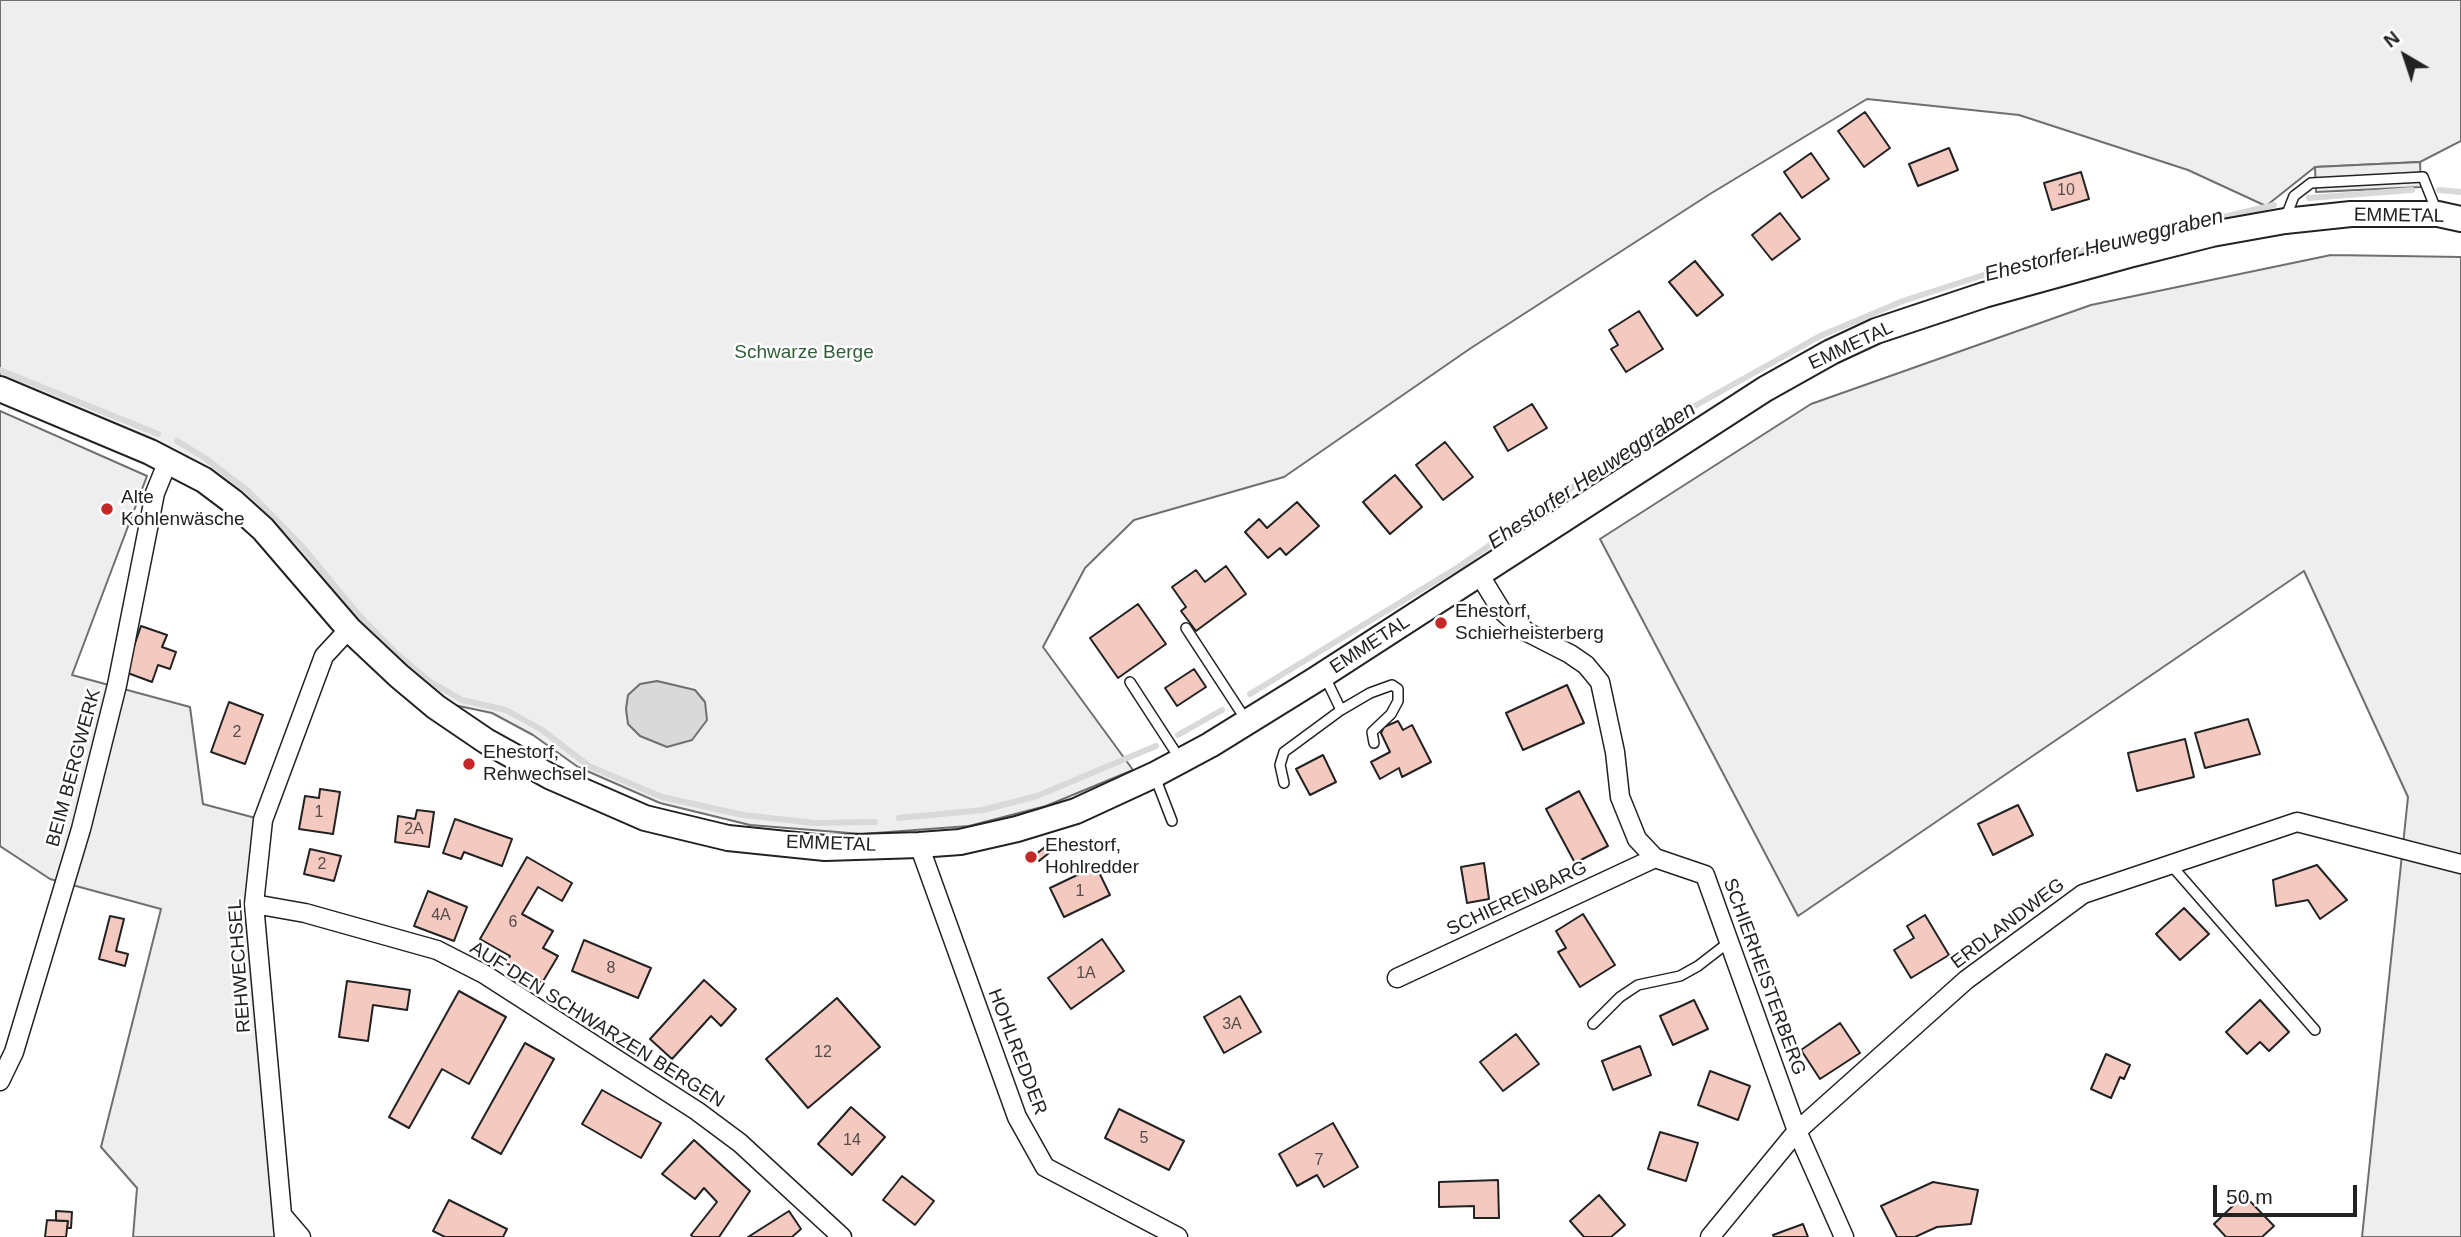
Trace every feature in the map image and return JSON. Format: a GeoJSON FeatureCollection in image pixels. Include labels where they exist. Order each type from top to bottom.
{"type":"FeatureCollection","features":[{"type":"Feature","properties":{"kind":"main road","name":"EMMETAL"},"geometry":{"type":"LineString","coordinates":[[0,389],[168,461],[204,480],[248,514],[349,629],[398,677],[486,741],[551,777],[645,818],[727,838],[825,848],[919,845],[960,842],[1050,819],[1076,811],[1154,775],[1324,675],[1765,389],[1831,352],[1876,331],[1984,295],[2129,254],[2212,234],[2284,221],[2351,214],[2449,216]]}},
{"type":"Feature","properties":{"kind":"street","name":"BEIM BERGWERK"},"geometry":{"type":"LineString","coordinates":[[0,1081],[14,1052],[81,829],[117,685],[155,493],[168,461]]}},
{"type":"Feature","properties":{"kind":"street"},"geometry":{"type":"LineString","coordinates":[[1479,574],[1501,610],[1511,619],[1527,632],[1586,664],[1600,682],[1615,752],[1620,797],[1637,839],[1656,858]]}},
{"type":"Feature","properties":{"kind":"street","name":"REHWECHSEL"},"geometry":{"type":"LineString","coordinates":[[284,1237],[254,904],[263,820],[324,656],[349,629]]}},
{"type":"Feature","properties":{"kind":"street","name":"ERDLANDWEG"},"geometry":{"type":"LineString","coordinates":[[1710,1237],[1797,1131],[1966,980],[2083,894],[2297,821],[2461,864]]}},
{"type":"Feature","properties":{"kind":"street","name":"HOHLREDDER"},"geometry":{"type":"LineString","coordinates":[[919,845],[1017,1116],[1045,1167],[1178,1237]]}},
{"type":"Feature","properties":{"kind":"street","name":"SCHIERHEISTERBERG"},"geometry":{"type":"LineString","coordinates":[[1656,858],[1705,875],[1797,1131],[1844,1237]]}},
{"type":"Feature","properties":{"kind":"street","name":"SCHIERENBARG"},"geometry":{"type":"LineString","coordinates":[[1396,978],[1656,858]]}},
{"type":"Feature","properties":{"kind":"street","name":"AUF DEN SCHWARZEN BERGEN"},"geometry":{"type":"LineString","coordinates":[[254,904],[305,913],[437,950],[484,974],[697,1111],[740,1143],[842,1237]]}},
{"type":"Feature","properties":{"kind":"street"},"geometry":{"type":"LineString","coordinates":[[283,1216],[301,1237]]}},
{"type":"Feature","properties":{"kind":"lane"},"geometry":{"type":"LineString","coordinates":[[2284,221],[2294,196],[2311,183],[2423,177],[2449,216]]}},
{"type":"Feature","properties":{"kind":"lane"},"geometry":{"type":"LineString","coordinates":[[1186,628],[1247,722]]}},
{"type":"Feature","properties":{"kind":"lane"},"geometry":{"type":"LineString","coordinates":[[1324,675],[1341,710]]}},
{"type":"Feature","properties":{"kind":"lane"},"geometry":{"type":"LineString","coordinates":[[1130,682],[1181,760]]}},
{"type":"Feature","properties":{"kind":"lane"},"geometry":{"type":"LineString","coordinates":[[1284,783],[1280,765],[1283,752],[1341,710],[1392,685],[1398,689],[1398,701],[1391,714],[1372,732],[1374,743]]}},
{"type":"Feature","properties":{"kind":"lane"},"geometry":{"type":"LineString","coordinates":[[1154,775],[1172,821]]}},
{"type":"Feature","properties":{"kind":"lane"},"geometry":{"type":"LineString","coordinates":[[2170,864],[2315,1030]]}},
{"type":"Feature","properties":{"kind":"lane"},"geometry":{"type":"LineString","coordinates":[[1593,1024],[1620,997],[1638,985],[1680,976],[1698,967],[1729,942]]}},
{"type":"Feature","properties":{"kind":"green space","name":"Schwarze Berge"},"geometry":{"type":"Polygon","coordinates":[[[0,0],[2461,0],[2461,141],[2420,162],[2315,167],[2266,206],[2188,170],[2019,115],[1867,99],[1710,194],[1471,348],[1284,477],[1134,520],[1085,568],[1043,647],[1133,770],[1046,806],[969,826],[862,834],[750,825],[660,803],[578,767],[533,735],[492,713],[454,705],[430,689],[367,632],[286,539],[0,378],[0,0]]]}},
{"type":"Feature","properties":{"kind":"green space"},"geometry":{"type":"Polygon","coordinates":[[[2331,255],[2461,257],[2461,1237],[2362,1237],[2408,797],[2304,571],[1798,916],[1600,539],[1811,404],[2091,305],[2331,255]]]}},
{"type":"Feature","properties":{"kind":"green space"},"geometry":{"type":"Polygon","coordinates":[[[0,411],[147,476],[72,675],[190,707],[203,804],[263,820],[254,904],[284,1237],[133,1237],[137,1188],[101,1147],[161,909],[50,879],[0,846],[0,411]]]}},
{"type":"Feature","properties":{"kind":"shaded area"},"geometry":{"type":"Polygon","coordinates":[[[2420,162],[2421,187],[2316,192],[2315,167],[2420,162]]]}},
{"type":"Feature","properties":{"kind":"shaded area"},"geometry":{"type":"Polygon","coordinates":[[[657,681],[695,690],[705,702],[707,720],[692,740],[667,747],[640,736],[628,724],[628,695],[640,684],[657,681]]]}},
{"type":"Feature","properties":{"kind":"building"},"geometry":{"type":"Polygon","coordinates":[[[1865,112],[1890,148],[1864,167],[1838,131],[1865,112]]]}},
{"type":"Feature","properties":{"kind":"building"},"geometry":{"type":"Polygon","coordinates":[[[1949,148],[1958,170],[1918,186],[1909,164],[1949,148]]]}},
{"type":"Feature","properties":{"kind":"building"},"geometry":{"type":"Polygon","coordinates":[[[1811,153],[1829,179],[1802,198],[1784,172],[1811,153]]]}},
{"type":"Feature","properties":{"kind":"building"},"geometry":{"type":"Polygon","coordinates":[[[2081,172],[2089,199],[2052,210],[2044,183],[2081,172]]]}},
{"type":"Feature","properties":{"kind":"building"},"geometry":{"type":"Polygon","coordinates":[[[1780,213],[1800,239],[1772,260],[1752,235],[1780,213]]]}},
{"type":"Feature","properties":{"kind":"building"},"geometry":{"type":"Polygon","coordinates":[[[1695,261],[1723,295],[1697,316],[1669,282],[1695,261]]]}},
{"type":"Feature","properties":{"kind":"building"},"geometry":{"type":"Polygon","coordinates":[[[1639,311],[1663,349],[1626,372],[1611,349],[1618,345],[1609,330],[1639,311]]]}},
{"type":"Feature","properties":{"kind":"building"},"geometry":{"type":"Polygon","coordinates":[[[1532,404],[1547,428],[1508,451],[1494,427],[1532,404]]]}},
{"type":"Feature","properties":{"kind":"building"},"geometry":{"type":"Polygon","coordinates":[[[1445,442],[1473,477],[1443,500],[1416,465],[1445,442]]]}},
{"type":"Feature","properties":{"kind":"building"},"geometry":{"type":"Polygon","coordinates":[[[1395,475],[1422,507],[1390,534],[1363,502],[1395,475]]]}},
{"type":"Feature","properties":{"kind":"building"},"geometry":{"type":"Polygon","coordinates":[[[1297,502],[1319,526],[1286,555],[1280,548],[1268,558],[1245,532],[1259,519],[1267,528],[1297,502]]]}},
{"type":"Feature","properties":{"kind":"building"},"geometry":{"type":"Polygon","coordinates":[[[1226,566],[1246,594],[1196,631],[1181,611],[1186,607],[1172,587],[1196,570],[1205,582],[1226,566]]]}},
{"type":"Feature","properties":{"kind":"building"},"geometry":{"type":"Polygon","coordinates":[[[1138,604],[1166,644],[1118,678],[1090,638],[1138,604]]]}},
{"type":"Feature","properties":{"kind":"building"},"geometry":{"type":"Polygon","coordinates":[[[141,626],[167,635],[162,647],[176,652],[170,669],[158,665],[152,682],[125,672],[141,626]]]}},
{"type":"Feature","properties":{"kind":"building"},"geometry":{"type":"Polygon","coordinates":[[[1194,669],[1206,687],[1177,706],[1165,688],[1194,669]]]}},
{"type":"Feature","properties":{"kind":"building"},"geometry":{"type":"Polygon","coordinates":[[[1567,685],[1584,723],[1523,750],[1506,713],[1567,685]]]}},
{"type":"Feature","properties":{"kind":"building"},"geometry":{"type":"Polygon","coordinates":[[[229,702],[263,715],[245,764],[211,752],[229,702]]]}},
{"type":"Feature","properties":{"kind":"building"},"geometry":{"type":"Polygon","coordinates":[[[2248,719],[2260,754],[2205,768],[2195,733],[2248,719]]]}},
{"type":"Feature","properties":{"kind":"building"},"geometry":{"type":"Polygon","coordinates":[[[1398,721],[1403,730],[1412,725],[1431,762],[1402,777],[1399,768],[1380,779],[1371,762],[1390,752],[1381,733],[1384,727],[1398,721]]]}},
{"type":"Feature","properties":{"kind":"building"},"geometry":{"type":"Polygon","coordinates":[[[2185,739],[2194,777],[2137,791],[2128,753],[2185,739]]]}},
{"type":"Feature","properties":{"kind":"building"},"geometry":{"type":"Polygon","coordinates":[[[1323,755],[1336,782],[1310,795],[1296,769],[1323,755]]]}},
{"type":"Feature","properties":{"kind":"building"},"geometry":{"type":"Polygon","coordinates":[[[320,789],[340,792],[333,834],[299,829],[305,796],[319,798],[320,789]]]}},
{"type":"Feature","properties":{"kind":"building"},"geometry":{"type":"Polygon","coordinates":[[[1579,791],[1608,846],[1575,863],[1546,809],[1579,791]]]}},
{"type":"Feature","properties":{"kind":"building"},"geometry":{"type":"Polygon","coordinates":[[[2018,805],[2033,835],[1993,855],[1978,824],[2018,805]]]}},
{"type":"Feature","properties":{"kind":"building"},"geometry":{"type":"Polygon","coordinates":[[[417,810],[434,812],[429,847],[395,842],[398,816],[415,819],[417,810]]]}},
{"type":"Feature","properties":{"kind":"building"},"geometry":{"type":"Polygon","coordinates":[[[455,819],[512,839],[502,866],[464,852],[461,859],[443,853],[455,819]]]}},
{"type":"Feature","properties":{"kind":"building"},"geometry":{"type":"Polygon","coordinates":[[[1045,847],[1049,853],[1039,861],[1035,855],[1045,847]]]}},
{"type":"Feature","properties":{"kind":"building"},"geometry":{"type":"Polygon","coordinates":[[[310,849],[341,856],[334,881],[304,874],[310,849]]]}},
{"type":"Feature","properties":{"kind":"building"},"geometry":{"type":"Polygon","coordinates":[[[527,857],[572,883],[562,901],[538,887],[522,914],[553,931],[543,948],[558,956],[542,983],[506,963],[510,956],[480,939],[527,857]]]}},
{"type":"Feature","properties":{"kind":"building"},"geometry":{"type":"Polygon","coordinates":[[[1484,863],[1489,899],[1467,903],[1461,867],[1484,863]]]}},
{"type":"Feature","properties":{"kind":"building"},"geometry":{"type":"Polygon","coordinates":[[[2317,865],[2347,900],[2320,919],[2308,900],[2276,906],[2273,880],[2317,865]]]}},
{"type":"Feature","properties":{"kind":"building"},"geometry":{"type":"Polygon","coordinates":[[[1096,866],[1110,895],[1064,917],[1050,888],[1096,866]]]}},
{"type":"Feature","properties":{"kind":"building"},"geometry":{"type":"Polygon","coordinates":[[[428,891],[467,907],[454,941],[414,926],[428,891]]]}},
{"type":"Feature","properties":{"kind":"building"},"geometry":{"type":"Polygon","coordinates":[[[2184,908],[2209,934],[2180,960],[2156,934],[2184,908]]]}},
{"type":"Feature","properties":{"kind":"building"},"geometry":{"type":"Polygon","coordinates":[[[1583,914],[1615,965],[1580,987],[1558,952],[1566,948],[1556,931],[1583,914]]]}},
{"type":"Feature","properties":{"kind":"building"},"geometry":{"type":"Polygon","coordinates":[[[1925,915],[1949,955],[1911,978],[1894,950],[1914,938],[1907,926],[1925,915]]]}},
{"type":"Feature","properties":{"kind":"building"},"geometry":{"type":"Polygon","coordinates":[[[110,916],[124,919],[116,951],[128,954],[125,966],[99,959],[110,916]]]}},
{"type":"Feature","properties":{"kind":"building"},"geometry":{"type":"Polygon","coordinates":[[[1102,939],[1124,971],[1071,1009],[1048,978],[1102,939]]]}},
{"type":"Feature","properties":{"kind":"building"},"geometry":{"type":"Polygon","coordinates":[[[584,940],[651,968],[638,998],[572,971],[584,940]]]}},
{"type":"Feature","properties":{"kind":"building"},"geometry":{"type":"Polygon","coordinates":[[[704,980],[736,1009],[721,1026],[711,1016],[672,1059],[650,1039],[704,980]]]}},
{"type":"Feature","properties":{"kind":"building"},"geometry":{"type":"Polygon","coordinates":[[[347,981],[410,990],[407,1010],[373,1005],[368,1041],[339,1037],[347,981]]]}},
{"type":"Feature","properties":{"kind":"building"},"geometry":{"type":"Polygon","coordinates":[[[459,991],[506,1017],[469,1084],[442,1069],[409,1128],[389,1117],[459,991]]]}},
{"type":"Feature","properties":{"kind":"building"},"geometry":{"type":"Polygon","coordinates":[[[1240,996],[1261,1032],[1224,1053],[1204,1017],[1240,996]]]}},
{"type":"Feature","properties":{"kind":"building"},"geometry":{"type":"Polygon","coordinates":[[[837,998],[880,1047],[808,1108],[766,1059],[837,998]]]}},
{"type":"Feature","properties":{"kind":"building"},"geometry":{"type":"Polygon","coordinates":[[[1694,1000],[1708,1029],[1673,1045],[1660,1016],[1694,1000]]]}},
{"type":"Feature","properties":{"kind":"building"},"geometry":{"type":"Polygon","coordinates":[[[2260,1000],[2289,1032],[2269,1051],[2260,1042],[2247,1054],[2226,1032],[2260,1000]]]}},
{"type":"Feature","properties":{"kind":"building"},"geometry":{"type":"Polygon","coordinates":[[[1840,1023],[1860,1053],[1820,1079],[1801,1050],[1840,1023]]]}},
{"type":"Feature","properties":{"kind":"building"},"geometry":{"type":"Polygon","coordinates":[[[1516,1034],[1539,1064],[1503,1091],[1480,1062],[1516,1034]]]}},
{"type":"Feature","properties":{"kind":"building"},"geometry":{"type":"Polygon","coordinates":[[[525,1043],[554,1059],[501,1154],[472,1138],[525,1043]]]}},
{"type":"Feature","properties":{"kind":"building"},"geometry":{"type":"Polygon","coordinates":[[[1640,1046],[1651,1075],[1613,1090],[1602,1061],[1640,1046]]]}},
{"type":"Feature","properties":{"kind":"building"},"geometry":{"type":"Polygon","coordinates":[[[2106,1054],[2130,1065],[2124,1079],[2120,1077],[2111,1098],[2091,1089],[2106,1054]]]}},
{"type":"Feature","properties":{"kind":"building"},"geometry":{"type":"Polygon","coordinates":[[[1710,1071],[1750,1086],[1738,1120],[1698,1105],[1710,1071]]]}},
{"type":"Feature","properties":{"kind":"building"},"geometry":{"type":"Polygon","coordinates":[[[602,1090],[661,1123],[641,1158],[582,1124],[602,1090]]]}},
{"type":"Feature","properties":{"kind":"building"},"geometry":{"type":"Polygon","coordinates":[[[851,1107],[885,1137],[852,1175],[818,1144],[851,1107]]]}},
{"type":"Feature","properties":{"kind":"building"},"geometry":{"type":"Polygon","coordinates":[[[1119,1109],[1184,1141],[1169,1170],[1105,1138],[1119,1109]]]}},
{"type":"Feature","properties":{"kind":"building"},"geometry":{"type":"Polygon","coordinates":[[[1333,1123],[1358,1167],[1324,1187],[1317,1175],[1297,1186],[1279,1154],[1333,1123]]]}},
{"type":"Feature","properties":{"kind":"building"},"geometry":{"type":"Polygon","coordinates":[[[1660,1132],[1698,1143],[1686,1181],[1648,1169],[1660,1132]]]}},
{"type":"Feature","properties":{"kind":"building"},"geometry":{"type":"Polygon","coordinates":[[[694,1140],[750,1191],[719,1237],[691,1235],[717,1202],[704,1188],[695,1199],[662,1174],[694,1140]]]}},
{"type":"Feature","properties":{"kind":"building"},"geometry":{"type":"Polygon","coordinates":[[[902,1176],[934,1201],[915,1225],[883,1200],[902,1176]]]}},
{"type":"Feature","properties":{"kind":"building"},"geometry":{"type":"Polygon","coordinates":[[[1498,1180],[1499,1218],[1474,1218],[1474,1206],[1439,1207],[1439,1182],[1498,1180]]]}},
{"type":"Feature","properties":{"kind":"building"},"geometry":{"type":"Polygon","coordinates":[[[1933,1182],[1978,1190],[1971,1224],[1937,1227],[1915,1237],[1897,1237],[1881,1206],[1933,1182]]]}},
{"type":"Feature","properties":{"kind":"building"},"geometry":{"type":"Polygon","coordinates":[[[1599,1195],[1625,1225],[1611,1237],[1584,1237],[1570,1221],[1599,1195]]]}},
{"type":"Feature","properties":{"kind":"building"},"geometry":{"type":"Polygon","coordinates":[[[2244,1195],[2274,1226],[2262,1237],[2226,1237],[2214,1224],[2244,1195]]]}},
{"type":"Feature","properties":{"kind":"building"},"geometry":{"type":"Polygon","coordinates":[[[449,1200],[507,1229],[503,1237],[445,1237],[433,1231],[449,1200]]]}},
{"type":"Feature","properties":{"kind":"building"},"geometry":{"type":"Polygon","coordinates":[[[56,1211],[72,1212],[71,1228],[67,1228],[68,1221],[56,1221],[56,1211]]]}},
{"type":"Feature","properties":{"kind":"building"},"geometry":{"type":"Polygon","coordinates":[[[789,1211],[801,1229],[792,1237],[748,1237],[789,1211]]]}},
{"type":"Feature","properties":{"kind":"building"},"geometry":{"type":"Polygon","coordinates":[[[47,1220],[68,1221],[66,1237],[45,1237],[47,1220]]]}},
{"type":"Feature","properties":{"kind":"building"},"geometry":{"type":"Polygon","coordinates":[[[1803,1224],[1808,1237],[1773,1235],[1803,1224]]]}},
{"type":"Feature","properties":{"kind":"waterway","name":"Ehestorfer Heuweggraben"},"geometry":{"type":"LineString","coordinates":[[2309,198],[2412,190]]}},
{"type":"Feature","properties":{"kind":"waterway","name":"Ehestorfer Heuweggraben"},"geometry":{"type":"LineString","coordinates":[[2439,190],[2461,192]]}},
{"type":"Feature","properties":{"kind":"waterway","name":"Ehestorfer Heuweggraben"},"geometry":{"type":"LineString","coordinates":[[1250,694],[1460,566],[1666,422],[1820,336],[1903,301],[1993,272],[2274,205]]}},
{"type":"Feature","properties":{"kind":"waterway","name":"Ehestorfer Heuweggraben"},"geometry":{"type":"LineString","coordinates":[[0,370],[158,434]]}},
{"type":"Feature","properties":{"kind":"waterway","name":"Ehestorfer Heuweggraben"},"geometry":{"type":"LineString","coordinates":[[177,441],[205,458],[248,491],[301,545],[357,613],[396,653],[429,681],[462,700],[506,710],[542,730],[589,766],[662,797],[743,815],[814,823],[875,822]]}},
{"type":"Feature","properties":{"kind":"waterway","name":"Ehestorfer Heuweggraben"},"geometry":{"type":"LineString","coordinates":[[1178,735],[1222,710]]}},
{"type":"Feature","properties":{"kind":"waterway","name":"Ehestorfer Heuweggraben"},"geometry":{"type":"LineString","coordinates":[[899,818],[983,810],[1037,796],[1156,746]]}},
{"type":"Feature","properties":{"kind":"place","name":"Alte Kohlenwäsche"},"geometry":{"type":"Point","coordinates":[107,509]}},
{"type":"Feature","properties":{"kind":"place","name":"Ehestorf, Schierheisterberg"},"geometry":{"type":"Point","coordinates":[1441,623]}},
{"type":"Feature","properties":{"kind":"place","name":"Ehestorf, Rehwechsel"},"geometry":{"type":"Point","coordinates":[469,764]}},
{"type":"Feature","properties":{"kind":"place","name":"Ehestorf, Hohlredder"},"geometry":{"type":"Point","coordinates":[1031,857]}}]}
